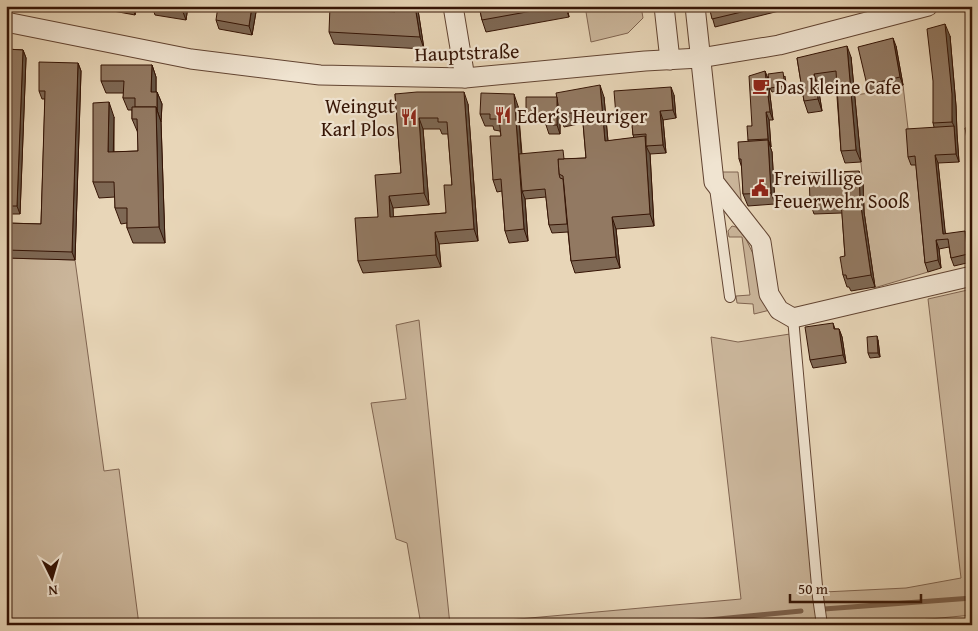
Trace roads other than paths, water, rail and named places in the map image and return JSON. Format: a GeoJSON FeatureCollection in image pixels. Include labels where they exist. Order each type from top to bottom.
{"type":"FeatureCollection","features":[{"type":"Feature","properties":{"kind":"street"},"geometry":{"type":"LineString","coordinates":[[453,6],[464,78]]}},
{"type":"Feature","properties":{"kind":"street"},"geometry":{"type":"LineString","coordinates":[[664,6],[670,60]]}},
{"type":"Feature","properties":{"kind":"street"},"geometry":{"type":"LineString","coordinates":[[694,6],[714,182],[761,242],[769,294],[786,314],[972,276]]}},
{"type":"Feature","properties":{"kind":"street","name":"Hauptstraße"},"geometry":{"type":"LineString","coordinates":[[6,22],[190,59],[320,75],[464,78],[700,58],[779,45],[928,6]]}},
{"type":"Feature","properties":{"kind":"lane"},"geometry":{"type":"LineString","coordinates":[[714,182],[730,297]]}},
{"type":"Feature","properties":{"kind":"lane"},"geometry":{"type":"LineString","coordinates":[[786,314],[822,625]]}},
{"type":"Feature","properties":{"kind":"waterway"},"geometry":{"type":"LineString","coordinates":[[824,609],[972,598]]}},
{"type":"Feature","properties":{"kind":"waterway"},"geometry":{"type":"LineString","coordinates":[[657,625],[801,611]]}},
{"type":"Feature","properties":{"kind":"place","name":"Das kleine Cafe"},"geometry":{"type":"Point","coordinates":[761,86]}},
{"type":"Feature","properties":{"kind":"place","name":"Eder‘s Heuriger"},"geometry":{"type":"Point","coordinates":[503,115]}},
{"type":"Feature","properties":{"kind":"place","name":"Weingut Karl Plos"},"geometry":{"type":"Point","coordinates":[409,117]}},
{"type":"Feature","properties":{"kind":"place","name":"Freiwillige Feuerwehr Sooß"},"geometry":{"type":"Point","coordinates":[760,188]}}]}
